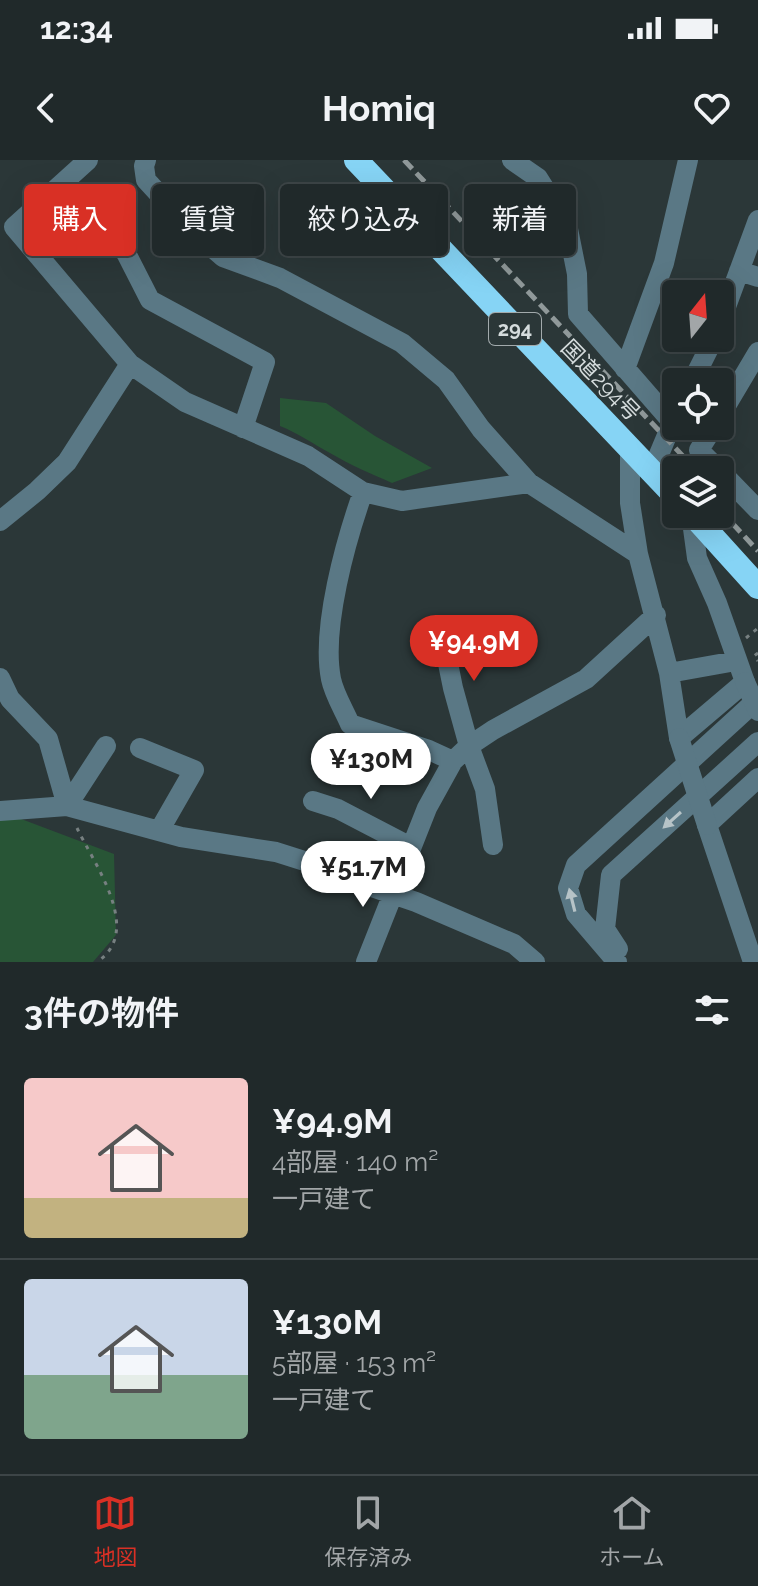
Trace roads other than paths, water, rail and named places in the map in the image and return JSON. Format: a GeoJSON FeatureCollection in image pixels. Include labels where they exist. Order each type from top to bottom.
{"type":"FeatureCollection","features":[{"type":"Feature","properties":{"kind":"highway","name":"国道294号"},"geometry":{"type":"LineString","coordinates":[[356,160],[662,482]]}},
{"type":"Feature","properties":{"kind":"highway"},"geometry":{"type":"LineString","coordinates":[[705,528],[758,587]]}},
{"type":"Feature","properties":{"kind":"street"},"geometry":{"type":"LineString","coordinates":[[8,226],[14,227],[88,160]]}},
{"type":"Feature","properties":{"kind":"street"},"geometry":{"type":"LineString","coordinates":[[146,160],[146,180],[191,229],[223,257],[280,278],[402,343],[446,380],[481,429],[529,483],[638,554]]}},
{"type":"Feature","properties":{"kind":"street"},"geometry":{"type":"LineString","coordinates":[[512,160],[538,178],[567,224],[577,274],[578,314],[662,406]]}},
{"type":"Feature","properties":{"kind":"street"},"geometry":{"type":"LineString","coordinates":[[625,369],[664,263],[688,160]]}},
{"type":"Feature","properties":{"kind":"street"},"geometry":{"type":"LineString","coordinates":[[65,181],[126,253],[150,300],[265,362],[243,428]]}},
{"type":"Feature","properties":{"kind":"street"},"geometry":{"type":"LineString","coordinates":[[734,298],[748,274],[758,220]]}},
{"type":"Feature","properties":{"kind":"street"},"geometry":{"type":"LineString","coordinates":[[8,226],[130,364],[185,402],[308,456],[363,492],[402,501],[529,483]]}},
{"type":"Feature","properties":{"kind":"street"},"geometry":{"type":"LineString","coordinates":[[734,402],[751,385],[758,352]]}},
{"type":"Feature","properties":{"kind":"street"},"geometry":{"type":"LineString","coordinates":[[0,521],[67,462],[130,364]]}},
{"type":"Feature","properties":{"kind":"street"},"geometry":{"type":"LineString","coordinates":[[652,471],[665,440]]}},
{"type":"Feature","properties":{"kind":"street"},"geometry":{"type":"LineString","coordinates":[[705,440],[699,450],[705,456]]}},
{"type":"Feature","properties":{"kind":"street"},"geometry":{"type":"LineString","coordinates":[[630,449],[630,503],[638,554],[669,673],[679,738],[753,962]]}},
{"type":"Feature","properties":{"kind":"street"},"geometry":{"type":"LineString","coordinates":[[734,485],[758,510]]}},
{"type":"Feature","properties":{"kind":"street"},"geometry":{"type":"LineString","coordinates":[[363,492],[345,543],[331,632],[331,679],[350,724],[453,761]]}},
{"type":"Feature","properties":{"kind":"street"},"geometry":{"type":"LineString","coordinates":[[694,528],[697,558],[758,711]]}},
{"type":"Feature","properties":{"kind":"street"},"geometry":{"type":"LineString","coordinates":[[366,962],[427,808],[453,761],[469,746],[586,679],[656,615]]}},
{"type":"Feature","properties":{"kind":"street"},"geometry":{"type":"LineString","coordinates":[[441,629],[453,688],[485,789],[493,845]]}},
{"type":"Feature","properties":{"kind":"street"},"geometry":{"type":"LineString","coordinates":[[669,673],[736,661]]}},
{"type":"Feature","properties":{"kind":"street"},"geometry":{"type":"LineString","coordinates":[[0,678],[10,699],[48,739],[67,806]]}},
{"type":"Feature","properties":{"kind":"street"},"geometry":{"type":"LineString","coordinates":[[679,738],[745,682]]}},
{"type":"Feature","properties":{"kind":"street"},"geometry":{"type":"LineString","coordinates":[[617,962],[576,914],[568,888],[576,865],[758,699]]}},
{"type":"Feature","properties":{"kind":"street"},"geometry":{"type":"LineString","coordinates":[[627,962],[605,929],[611,875],[758,742]]}},
{"type":"Feature","properties":{"kind":"street"},"geometry":{"type":"LineString","coordinates":[[67,806],[106,746]]}},
{"type":"Feature","properties":{"kind":"street"},"geometry":{"type":"LineString","coordinates":[[140,748],[194,770],[159,831]]}},
{"type":"Feature","properties":{"kind":"street"},"geometry":{"type":"LineString","coordinates":[[707,825],[758,778]]}},
{"type":"Feature","properties":{"kind":"street"},"geometry":{"type":"LineString","coordinates":[[313,801],[338,809],[411,847]]}},
{"type":"Feature","properties":{"kind":"street"},"geometry":{"type":"LineString","coordinates":[[0,811],[67,806],[181,837],[276,852],[336,871],[514,944],[535,962]]}},
{"type":"Feature","properties":{"kind":"railway"},"geometry":{"type":"LineString","coordinates":[[404,160],[683,456]]}},
{"type":"Feature","properties":{"kind":"railway"},"geometry":{"type":"LineString","coordinates":[[734,525],[758,551]]}}]}
